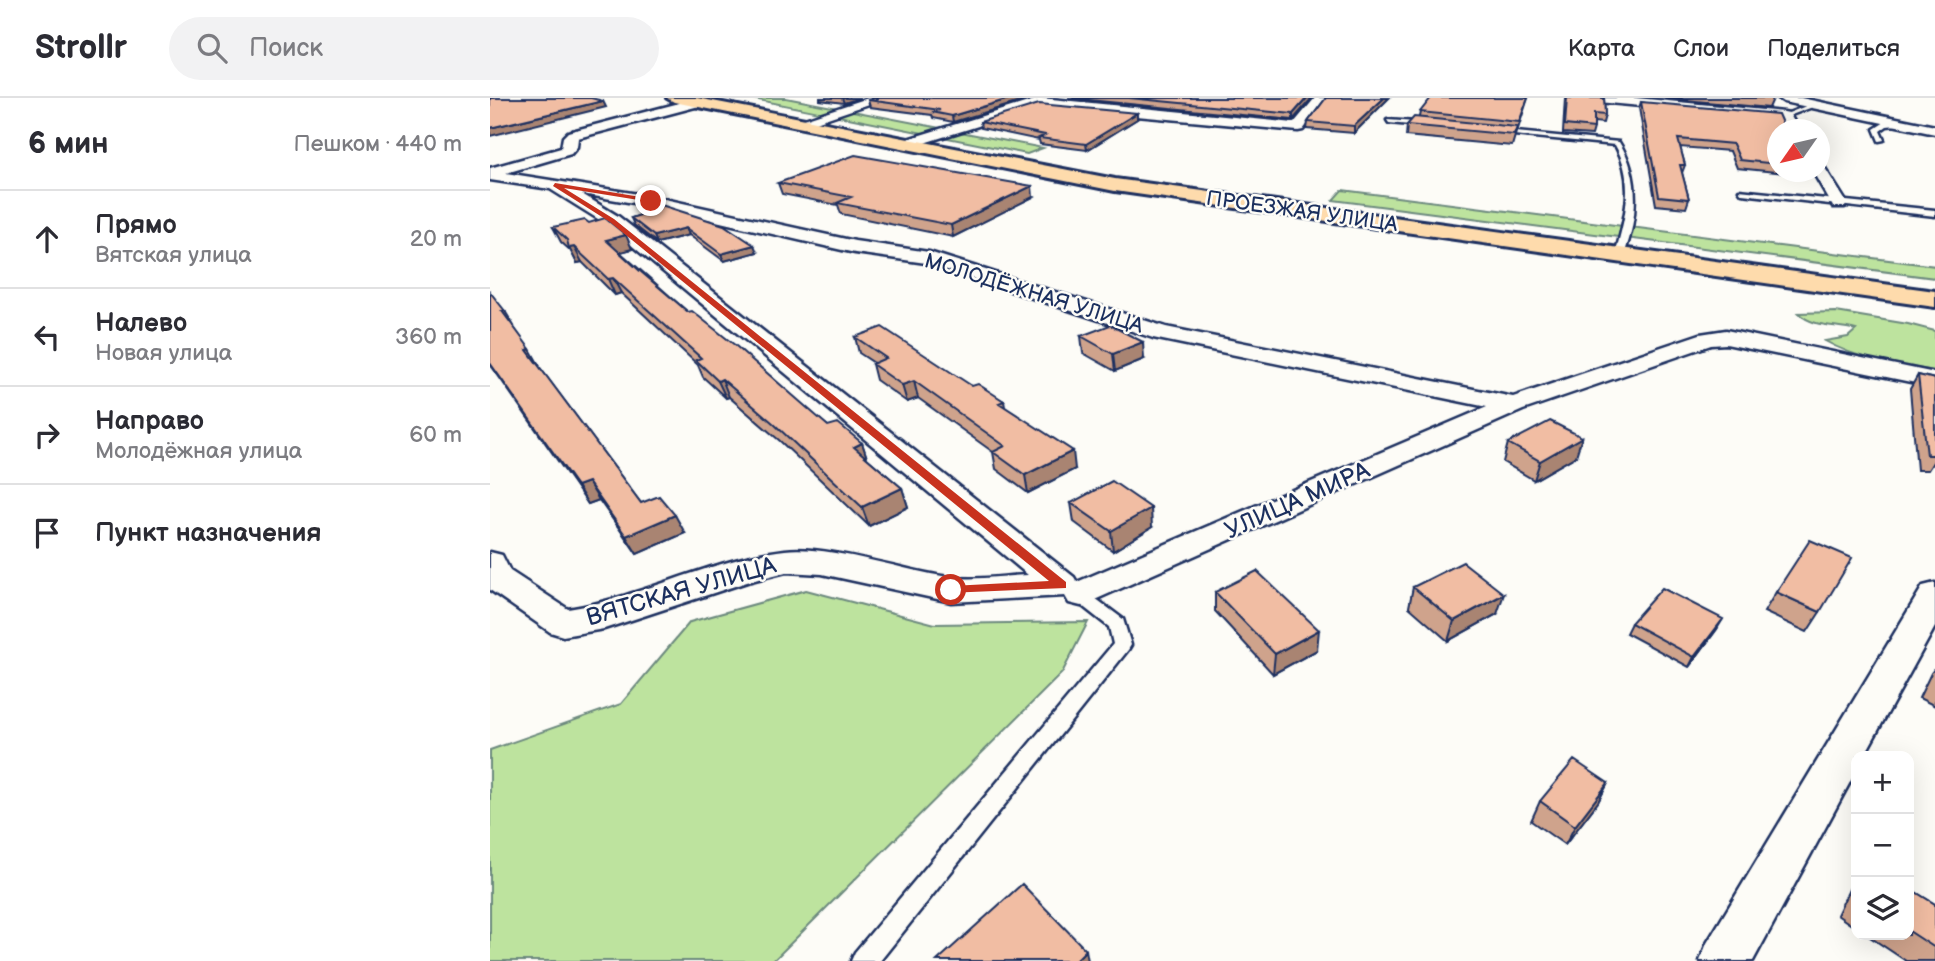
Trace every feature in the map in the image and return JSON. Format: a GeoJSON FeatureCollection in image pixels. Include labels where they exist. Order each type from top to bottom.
{"type":"FeatureCollection","features":[{"type":"Feature","properties":{"kind":"main road","name":"ПРОЕЗЖАЯ УЛИЦА"},"geometry":{"type":"LineString","coordinates":[[674,98],[1115,185],[1935,299]]}},
{"type":"Feature","properties":{"kind":"street"},"geometry":{"type":"LineString","coordinates":[[799,123],[881,98]]}},
{"type":"Feature","properties":{"kind":"street"},"geometry":{"type":"LineString","coordinates":[[906,144],[1054,98]]}},
{"type":"Feature","properties":{"kind":"street"},"geometry":{"type":"LineString","coordinates":[[1038,103],[1298,127],[1321,98]]}},
{"type":"Feature","properties":{"kind":"street"},"geometry":{"type":"LineString","coordinates":[[1598,98],[1784,116],[1786,119]]}},
{"type":"Feature","properties":{"kind":"street"},"geometry":{"type":"LineString","coordinates":[[1784,98],[1935,130]]}},
{"type":"Feature","properties":{"kind":"street"},"geometry":{"type":"LineString","coordinates":[[490,174],[566,151],[570,148],[570,137],[573,135],[695,103]]}},
{"type":"Feature","properties":{"kind":"street","name":"МОЛОДЁЖНАЯ УЛИЦА"},"geometry":{"type":"LineString","coordinates":[[490,174],[651,201],[855,247],[929,258],[1161,333],[1514,405]]}},
{"type":"Feature","properties":{"kind":"street"},"geometry":{"type":"LineString","coordinates":[[1826,182],[1839,203]]}},
{"type":"Feature","properties":{"kind":"street"},"geometry":{"type":"LineString","coordinates":[[555,185],[612,220],[1071,589]]}},
{"type":"Feature","properties":{"kind":"street","name":"УЛИЦА МИРА"},"geometry":{"type":"LineString","coordinates":[[1071,589],[1514,405],[1708,339],[1726,337],[1935,380]]}},
{"type":"Feature","properties":{"kind":"street","name":"ВЯТСКАЯ УЛИЦА"},"geometry":{"type":"LineString","coordinates":[[490,563],[497,578],[563,623],[604,617],[740,572],[786,561],[822,564],[951,590],[1071,589]]}},
{"type":"Feature","properties":{"kind":"street"},"geometry":{"type":"LineString","coordinates":[[1725,961],[1935,595]]}},
{"type":"Feature","properties":{"kind":"lane"},"geometry":{"type":"LineString","coordinates":[[1784,116],[1816,104]]}},
{"type":"Feature","properties":{"kind":"lane"},"geometry":{"type":"LineString","coordinates":[[1389,121],[1441,127]]}},
{"type":"Feature","properties":{"kind":"lane"},"geometry":{"type":"LineString","coordinates":[[1881,140],[1876,130],[1885,124],[1905,123]]}},
{"type":"Feature","properties":{"kind":"lane"},"geometry":{"type":"LineString","coordinates":[[1481,131],[1617,140],[1624,155],[1633,202],[1620,255]]}},
{"type":"Feature","properties":{"kind":"lane"},"geometry":{"type":"LineString","coordinates":[[1742,192],[1935,214]]}},
{"type":"Feature","properties":{"kind":"lane"},"geometry":{"type":"LineString","coordinates":[[864,961],[1122,645],[1117,624],[1071,589]]}},
{"type":"Feature","properties":{"kind":"green space"},"geometry":{"type":"Polygon","coordinates":[[[749,98],[786,98],[1043,148],[1027,154],[749,98]]]}},
{"type":"Feature","properties":{"kind":"green space"},"geometry":{"type":"Polygon","coordinates":[[[1342,190],[1935,266],[1935,278],[1333,200],[1342,190]]]}},
{"type":"Feature","properties":{"kind":"green space"},"geometry":{"type":"Polygon","coordinates":[[[1836,312],[1935,331],[1935,371],[1851,353],[1825,341],[1848,337],[1856,330],[1811,321],[1798,313],[1836,312]]]}},
{"type":"Feature","properties":{"kind":"green space"},"geometry":{"type":"Polygon","coordinates":[[[806,590],[935,624],[1088,622],[1062,673],[773,961],[490,961],[490,750],[621,704],[690,622],[806,590]]]}},
{"type":"Feature","properties":{"kind":"building"},"geometry":{"type":"Polygon","coordinates":[[[490,98],[591,98],[603,101],[490,128],[490,98]]]}},
{"type":"Feature","properties":{"kind":"building"},"geometry":{"type":"Polygon","coordinates":[[[1012,98],[952,116],[932,112],[940,110],[868,100],[1012,98]]]}},
{"type":"Feature","properties":{"kind":"building"},"geometry":{"type":"Polygon","coordinates":[[[1129,98],[1307,98],[1293,114],[1129,98]]]}},
{"type":"Feature","properties":{"kind":"building"},"geometry":{"type":"Polygon","coordinates":[[[1326,98],[1384,98],[1354,126],[1308,122],[1326,98]]]}},
{"type":"Feature","properties":{"kind":"building"},"geometry":{"type":"Polygon","coordinates":[[[1431,98],[1528,98],[1519,122],[1420,112],[1431,98]]]}},
{"type":"Feature","properties":{"kind":"building"},"geometry":{"type":"Polygon","coordinates":[[[1567,98],[1604,98],[1605,115],[1594,114],[1594,128],[1565,125],[1567,98]]]}},
{"type":"Feature","properties":{"kind":"building"},"geometry":{"type":"Polygon","coordinates":[[[1641,102],[1778,114],[1780,119],[1767,119],[1767,163],[1740,160],[1733,144],[1678,139],[1685,165],[1680,165],[1689,199],[1659,196],[1641,102]]]}},
{"type":"Feature","properties":{"kind":"building"},"geometry":{"type":"Polygon","coordinates":[[[1039,104],[1137,113],[1086,144],[1039,138],[1045,135],[980,122],[1039,104]]]}},
{"type":"Feature","properties":{"kind":"building"},"geometry":{"type":"Polygon","coordinates":[[[1414,117],[1517,127],[1514,135],[1407,125],[1414,117]]]}},
{"type":"Feature","properties":{"kind":"building"},"geometry":{"type":"Polygon","coordinates":[[[855,155],[1032,186],[951,225],[837,203],[851,197],[778,183],[855,155]]]}},
{"type":"Feature","properties":{"kind":"building"},"geometry":{"type":"Polygon","coordinates":[[[661,205],[724,225],[754,245],[721,254],[686,228],[654,236],[631,218],[659,209],[661,205]]]}},
{"type":"Feature","properties":{"kind":"building"},"geometry":{"type":"Polygon","coordinates":[[[605,218],[626,235],[606,240],[640,271],[688,312],[692,311],[736,346],[828,426],[838,423],[862,443],[854,447],[902,488],[862,507],[773,423],[722,379],[718,381],[696,360],[701,358],[613,278],[608,279],[574,247],[569,248],[567,240],[553,227],[585,220],[589,223],[605,218]]]}},
{"type":"Feature","properties":{"kind":"building"},"geometry":{"type":"Polygon","coordinates":[[[490,292],[530,349],[527,350],[641,503],[659,496],[675,515],[626,536],[588,482],[577,486],[490,363],[490,292]]]}},
{"type":"Feature","properties":{"kind":"building"},"geometry":{"type":"Polygon","coordinates":[[[1110,325],[1143,342],[1113,354],[1081,336],[1110,325]]]}},
{"type":"Feature","properties":{"kind":"building"},"geometry":{"type":"Polygon","coordinates":[[[882,327],[972,386],[978,384],[1004,401],[999,403],[1073,451],[1025,475],[993,452],[1005,446],[914,381],[902,385],[872,364],[886,358],[855,337],[882,327]]]}},
{"type":"Feature","properties":{"kind":"building"},"geometry":{"type":"Polygon","coordinates":[[[1918,375],[1935,379],[1935,455],[1927,455],[1918,375]]]}},
{"type":"Feature","properties":{"kind":"building"},"geometry":{"type":"Polygon","coordinates":[[[1550,421],[1582,437],[1540,461],[1508,443],[1550,421]]]}},
{"type":"Feature","properties":{"kind":"building"},"geometry":{"type":"Polygon","coordinates":[[[1112,481],[1151,508],[1111,531],[1071,503],[1112,481]]]}},
{"type":"Feature","properties":{"kind":"building"},"geometry":{"type":"Polygon","coordinates":[[[1810,540],[1852,558],[1820,612],[1776,592],[1810,540]]]}},
{"type":"Feature","properties":{"kind":"building"},"geometry":{"type":"Polygon","coordinates":[[[1463,562],[1504,594],[1454,621],[1413,587],[1463,562]]]}},
{"type":"Feature","properties":{"kind":"building"},"geometry":{"type":"Polygon","coordinates":[[[1257,571],[1319,630],[1275,654],[1215,592],[1257,571]]]}},
{"type":"Feature","properties":{"kind":"building"},"geometry":{"type":"Polygon","coordinates":[[[1662,588],[1723,619],[1694,657],[1631,623],[1662,588]]]}},
{"type":"Feature","properties":{"kind":"building"},"geometry":{"type":"Polygon","coordinates":[[[1574,760],[1608,783],[1575,826],[1540,801],[1574,760]]]}},
{"type":"Feature","properties":{"kind":"building"},"geometry":{"type":"Polygon","coordinates":[[[1022,884],[1086,950],[1075,961],[937,961],[1022,884]]]}},
{"type":"Feature","properties":{"kind":"building"},"geometry":{"type":"Polygon","coordinates":[[[1914,891],[1935,904],[1935,948],[1914,934],[1914,891]]]}},
{"type":"Feature","properties":{"kind":"route"},"geometry":{"type":"LineString","coordinates":[[651,201],[555,185],[612,220],[1062,585],[951,590]]}}]}
